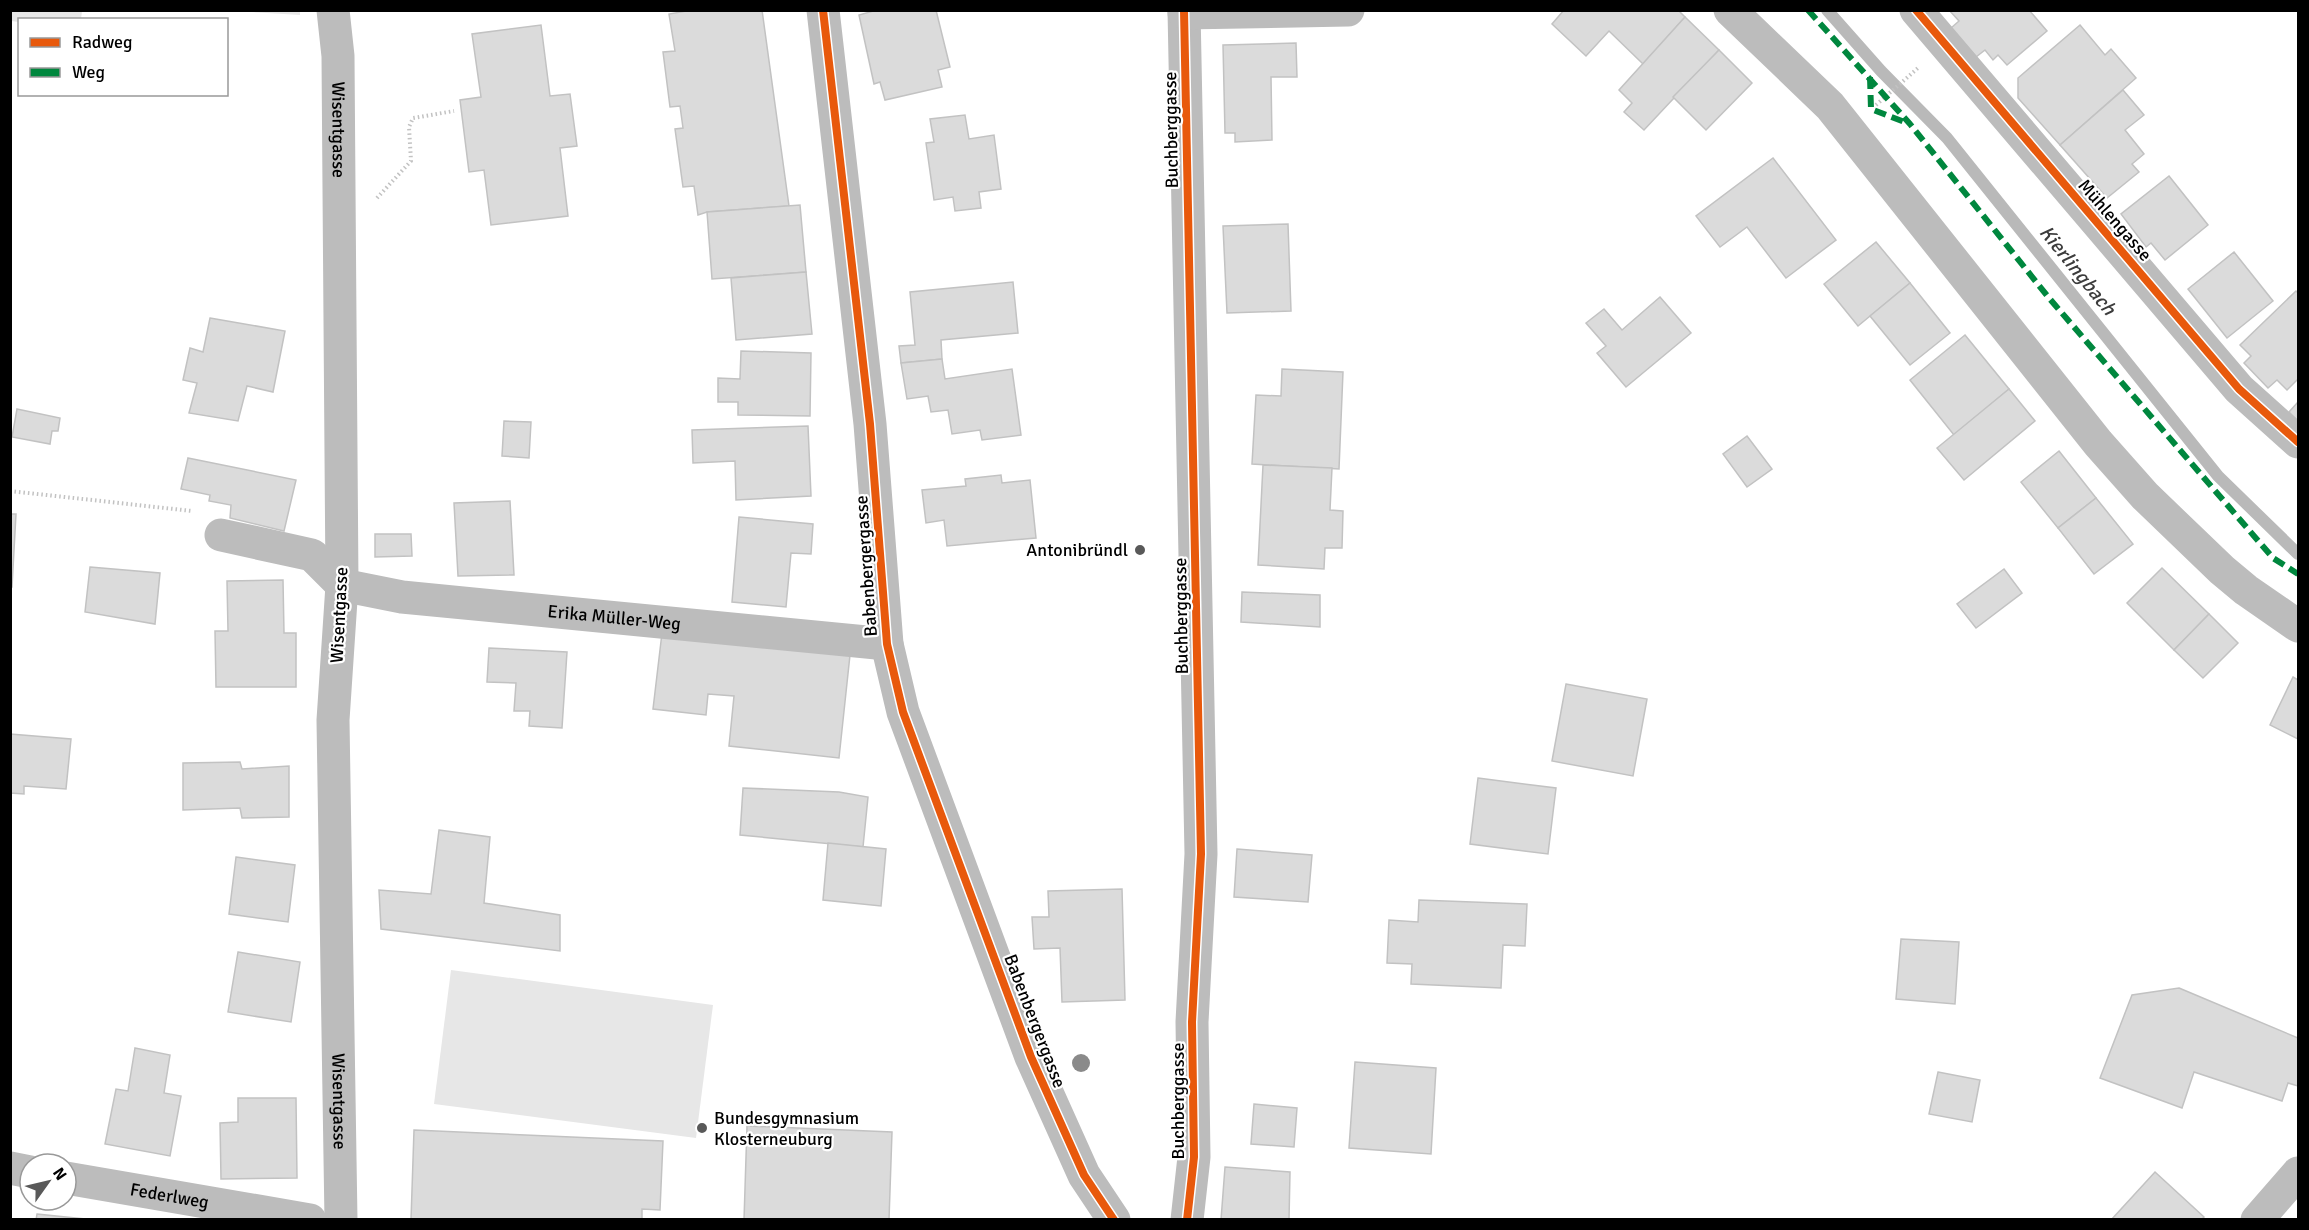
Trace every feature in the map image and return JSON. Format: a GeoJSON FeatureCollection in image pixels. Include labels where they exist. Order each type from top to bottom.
{"type":"FeatureCollection","features":[{"type":"Feature","properties":{"kind":"street","name":"Wisentgasse"},"geometry":{"type":"LineString","coordinates":[[333,10],[338,56],[342,585],[333,720],[341,1220]]}},
{"type":"Feature","properties":{"kind":"street","name":"Babenbergergasse"},"geometry":{"type":"LineString","coordinates":[[824,10],[870,424],[887,644],[903,712],[1031,1057],[1084,1175],[1114,1220]]}},
{"type":"Feature","properties":{"kind":"street"},"geometry":{"type":"LineString","coordinates":[[1184,12],[1348,10]]}},
{"type":"Feature","properties":{"kind":"street"},"geometry":{"type":"LineString","coordinates":[[1730,10],[1830,106],[2098,443],[2145,496],[2246,590],[2298,626]]}},
{"type":"Feature","properties":{"kind":"street","name":"Mühlengasse"},"geometry":{"type":"LineString","coordinates":[[1916,10],[2239,388],[2298,442]]}},
{"type":"Feature","properties":{"kind":"street","name":"Buchberggasse"},"geometry":{"type":"LineString","coordinates":[[1184,12],[1201,854],[1192,1022],[1194,1157],[1187,1220]]}},
{"type":"Feature","properties":{"kind":"street"},"geometry":{"type":"LineString","coordinates":[[221,535],[312,555],[342,585]]}},
{"type":"Feature","properties":{"kind":"street","name":"Erika Müller-Weg"},"geometry":{"type":"LineString","coordinates":[[342,585],[402,597],[887,644]]}},
{"type":"Feature","properties":{"kind":"street"},"geometry":{"type":"LineString","coordinates":[[2257,1220],[2298,1173]]}},
{"type":"Feature","properties":{"kind":"street","name":"Federlweg"},"geometry":{"type":"LineString","coordinates":[[78,1180],[310,1220]]}},
{"type":"Feature","properties":{"kind":"path"},"geometry":{"type":"LineString","coordinates":[[1871,109],[1925,62]]}},
{"type":"Feature","properties":{"kind":"path"},"geometry":{"type":"LineString","coordinates":[[339,220],[367,209],[411,161],[409,128],[413,118],[454,111]]}},
{"type":"Feature","properties":{"kind":"path"},"geometry":{"type":"LineString","coordinates":[[10,492],[203,512],[221,535]]}},
{"type":"Feature","properties":{"kind":"shaded area"},"geometry":{"type":"Polygon","coordinates":[[[11,10],[82,11],[81,18],[18,18],[18,22],[11,21],[11,10]]]}},
{"type":"Feature","properties":{"kind":"shaded area"},"geometry":{"type":"Polygon","coordinates":[[[234,11],[300,11],[300,15],[234,11]]]}},
{"type":"Feature","properties":{"kind":"shaded area"},"geometry":{"type":"Polygon","coordinates":[[[451,970],[713,1005],[696,1138],[434,1104],[451,970]]]}},
{"type":"Feature","properties":{"kind":"building"},"geometry":{"type":"Polygon","coordinates":[[[692,10],[762,10],[789,206],[707,212],[698,215],[694,186],[683,187],[675,129],[683,128],[680,106],[670,107],[663,52],[675,51],[669,14],[692,10]]]}},
{"type":"Feature","properties":{"kind":"building"},"geometry":{"type":"Polygon","coordinates":[[[877,10],[936,10],[950,67],[938,70],[942,87],[885,100],[880,82],[874,84],[859,15],[877,10]]]}},
{"type":"Feature","properties":{"kind":"building"},"geometry":{"type":"Polygon","coordinates":[[[1564,10],[1678,10],[1685,17],[1643,64],[1609,31],[1586,56],[1552,24],[1564,10]]]}},
{"type":"Feature","properties":{"kind":"building"},"geometry":{"type":"Polygon","coordinates":[[[1949,10],[2029,10],[2047,31],[2007,65],[1998,55],[1993,60],[1985,50],[1976,57],[1951,28],[1959,21],[1949,10]]]}},
{"type":"Feature","properties":{"kind":"building"},"geometry":{"type":"Polygon","coordinates":[[[1685,17],[1719,50],[1644,130],[1624,112],[1632,103],[1619,90],[1685,17]]]}},
{"type":"Feature","properties":{"kind":"building"},"geometry":{"type":"Polygon","coordinates":[[[541,25],[550,96],[570,94],[577,146],[560,148],[568,216],[491,225],[484,170],[469,172],[460,100],[481,97],[472,34],[541,25]]]}},
{"type":"Feature","properties":{"kind":"building"},"geometry":{"type":"Polygon","coordinates":[[[2080,25],[2105,55],[2111,49],[2136,78],[2060,145],[2018,98],[2018,78],[2080,25]]]}},
{"type":"Feature","properties":{"kind":"building"},"geometry":{"type":"Polygon","coordinates":[[[1296,43],[1297,77],[1271,77],[1272,140],[1235,142],[1235,133],[1225,133],[1223,45],[1296,43]]]}},
{"type":"Feature","properties":{"kind":"building"},"geometry":{"type":"Polygon","coordinates":[[[1719,50],[1752,83],[1706,130],[1673,97],[1719,50]]]}},
{"type":"Feature","properties":{"kind":"building"},"geometry":{"type":"Polygon","coordinates":[[[2123,90],[2144,115],[2125,130],[2144,154],[2132,164],[2139,172],[2107,198],[2060,145],[2123,90]]]}},
{"type":"Feature","properties":{"kind":"building"},"geometry":{"type":"Polygon","coordinates":[[[965,115],[969,139],[994,135],[1001,189],[979,192],[981,208],[955,211],[953,197],[934,200],[926,143],[934,142],[930,119],[965,115]]]}},
{"type":"Feature","properties":{"kind":"building"},"geometry":{"type":"Polygon","coordinates":[[[1773,158],[1836,240],[1786,278],[1747,227],[1720,247],[1696,216],[1773,158]]]}},
{"type":"Feature","properties":{"kind":"building"},"geometry":{"type":"Polygon","coordinates":[[[2169,176],[2208,225],[2165,260],[2151,243],[2146,247],[2121,214],[2169,176]]]}},
{"type":"Feature","properties":{"kind":"building"},"geometry":{"type":"Polygon","coordinates":[[[800,205],[806,272],[712,279],[707,212],[800,205]]]}},
{"type":"Feature","properties":{"kind":"building"},"geometry":{"type":"Polygon","coordinates":[[[1288,224],[1291,311],[1227,313],[1223,226],[1288,224]]]}},
{"type":"Feature","properties":{"kind":"building"},"geometry":{"type":"Polygon","coordinates":[[[1876,242],[1910,283],[1858,326],[1824,284],[1876,242]]]}},
{"type":"Feature","properties":{"kind":"building"},"geometry":{"type":"Polygon","coordinates":[[[2234,252],[2273,301],[2227,338],[2188,289],[2234,252]]]}},
{"type":"Feature","properties":{"kind":"building"},"geometry":{"type":"Polygon","coordinates":[[[806,272],[812,334],[736,340],[731,278],[806,272]]]}},
{"type":"Feature","properties":{"kind":"building"},"geometry":{"type":"Polygon","coordinates":[[[1013,282],[1018,333],[941,340],[942,359],[901,363],[899,346],[915,345],[910,292],[1013,282]]]}},
{"type":"Feature","properties":{"kind":"building"},"geometry":{"type":"Polygon","coordinates":[[[1910,283],[1950,333],[1910,365],[1870,316],[1910,283]]]}},
{"type":"Feature","properties":{"kind":"building"},"geometry":{"type":"Polygon","coordinates":[[[2296,291],[2298,293],[2298,379],[2287,390],[2277,380],[2268,388],[2244,363],[2251,356],[2240,345],[2296,291]]]}},
{"type":"Feature","properties":{"kind":"building"},"geometry":{"type":"Polygon","coordinates":[[[1660,297],[1691,333],[1626,387],[1597,353],[1606,346],[1586,323],[1604,309],[1622,330],[1660,297]]]}},
{"type":"Feature","properties":{"kind":"building"},"geometry":{"type":"Polygon","coordinates":[[[210,318],[285,331],[273,392],[247,386],[238,421],[189,413],[197,383],[183,380],[190,348],[203,352],[210,318]]]}},
{"type":"Feature","properties":{"kind":"building"},"geometry":{"type":"Polygon","coordinates":[[[1965,335],[2009,389],[1954,435],[1910,380],[1965,335]]]}},
{"type":"Feature","properties":{"kind":"building"},"geometry":{"type":"Polygon","coordinates":[[[741,351],[811,353],[810,416],[738,415],[738,402],[718,402],[718,378],[740,379],[741,351]]]}},
{"type":"Feature","properties":{"kind":"building"},"geometry":{"type":"Polygon","coordinates":[[[942,359],[945,379],[1012,369],[1021,435],[982,440],[980,430],[952,434],[948,410],[931,412],[928,396],[907,399],[901,363],[942,359]]]}},
{"type":"Feature","properties":{"kind":"building"},"geometry":{"type":"Polygon","coordinates":[[[1282,369],[1343,372],[1339,469],[1252,464],[1256,395],[1281,396],[1282,369]]]}},
{"type":"Feature","properties":{"kind":"building"},"geometry":{"type":"Polygon","coordinates":[[[2009,389],[2035,421],[1964,480],[1937,448],[2009,389]]]}},
{"type":"Feature","properties":{"kind":"building"},"geometry":{"type":"Polygon","coordinates":[[[2298,402],[2298,421],[2289,412],[2298,402]]]}},
{"type":"Feature","properties":{"kind":"building"},"geometry":{"type":"Polygon","coordinates":[[[17,409],[60,418],[58,431],[52,431],[50,444],[12,437],[17,409]]]}},
{"type":"Feature","properties":{"kind":"building"},"geometry":{"type":"Polygon","coordinates":[[[504,421],[531,422],[529,458],[502,456],[504,421]]]}},
{"type":"Feature","properties":{"kind":"building"},"geometry":{"type":"Polygon","coordinates":[[[808,426],[811,496],[736,500],[735,461],[693,463],[692,430],[808,426]]]}},
{"type":"Feature","properties":{"kind":"building"},"geometry":{"type":"Polygon","coordinates":[[[1747,436],[1772,469],[1747,487],[1723,454],[1747,436]]]}},
{"type":"Feature","properties":{"kind":"building"},"geometry":{"type":"Polygon","coordinates":[[[2059,451],[2096,498],[2058,528],[2021,482],[2059,451]]]}},
{"type":"Feature","properties":{"kind":"building"},"geometry":{"type":"Polygon","coordinates":[[[188,458],[296,480],[284,531],[230,518],[231,505],[209,501],[210,495],[181,489],[188,458]]]}},
{"type":"Feature","properties":{"kind":"building"},"geometry":{"type":"Polygon","coordinates":[[[1263,465],[1332,468],[1330,510],[1343,511],[1342,548],[1325,548],[1324,569],[1258,565],[1263,465]]]}},
{"type":"Feature","properties":{"kind":"building"},"geometry":{"type":"Polygon","coordinates":[[[1001,475],[1002,483],[1030,480],[1036,538],[947,546],[944,520],[926,523],[922,490],[966,486],[965,479],[1001,475]]]}},
{"type":"Feature","properties":{"kind":"building"},"geometry":{"type":"Polygon","coordinates":[[[2096,498],[2133,544],[2094,574],[2058,528],[2096,498]]]}},
{"type":"Feature","properties":{"kind":"building"},"geometry":{"type":"Polygon","coordinates":[[[510,501],[514,575],[458,576],[454,503],[510,501]]]}},
{"type":"Feature","properties":{"kind":"building"},"geometry":{"type":"Polygon","coordinates":[[[10,514],[16,514],[12,587],[10,587],[10,514]]]}},
{"type":"Feature","properties":{"kind":"building"},"geometry":{"type":"Polygon","coordinates":[[[739,517],[813,524],[811,554],[791,553],[786,607],[732,602],[739,517]]]}},
{"type":"Feature","properties":{"kind":"building"},"geometry":{"type":"Polygon","coordinates":[[[375,534],[411,534],[412,556],[375,557],[375,534]]]}},
{"type":"Feature","properties":{"kind":"building"},"geometry":{"type":"Polygon","coordinates":[[[90,567],[160,573],[155,624],[85,612],[90,567]]]}},
{"type":"Feature","properties":{"kind":"building"},"geometry":{"type":"Polygon","coordinates":[[[2162,568],[2209,614],[2174,650],[2127,603],[2162,568]]]}},
{"type":"Feature","properties":{"kind":"building"},"geometry":{"type":"Polygon","coordinates":[[[2004,569],[2022,593],[1976,628],[1957,604],[2004,569]]]}},
{"type":"Feature","properties":{"kind":"building"},"geometry":{"type":"Polygon","coordinates":[[[283,580],[284,633],[296,633],[296,687],[216,687],[215,631],[228,631],[227,581],[283,580]]]}},
{"type":"Feature","properties":{"kind":"building"},"geometry":{"type":"Polygon","coordinates":[[[1242,592],[1320,595],[1320,627],[1241,622],[1242,592]]]}},
{"type":"Feature","properties":{"kind":"building"},"geometry":{"type":"Polygon","coordinates":[[[2209,614],[2238,643],[2203,678],[2174,650],[2209,614]]]}},
{"type":"Feature","properties":{"kind":"building"},"geometry":{"type":"Polygon","coordinates":[[[662,633],[850,655],[839,758],[729,746],[734,696],[708,694],[706,715],[653,709],[662,633]]]}},
{"type":"Feature","properties":{"kind":"building"},"geometry":{"type":"Polygon","coordinates":[[[489,648],[567,652],[562,728],[529,726],[530,711],[514,711],[516,683],[487,682],[489,648]]]}},
{"type":"Feature","properties":{"kind":"building"},"geometry":{"type":"Polygon","coordinates":[[[2293,677],[2298,680],[2298,739],[2270,725],[2293,677]]]}},
{"type":"Feature","properties":{"kind":"building"},"geometry":{"type":"Polygon","coordinates":[[[1566,684],[1647,699],[1633,776],[1552,761],[1566,684]]]}},
{"type":"Feature","properties":{"kind":"building"},"geometry":{"type":"Polygon","coordinates":[[[10,734],[71,739],[66,789],[24,786],[24,794],[10,793],[10,734]]]}},
{"type":"Feature","properties":{"kind":"building"},"geometry":{"type":"Polygon","coordinates":[[[240,762],[242,769],[289,766],[289,817],[242,818],[240,808],[183,810],[183,763],[240,762]]]}},
{"type":"Feature","properties":{"kind":"building"},"geometry":{"type":"Polygon","coordinates":[[[1478,778],[1556,788],[1548,854],[1470,844],[1478,778]]]}},
{"type":"Feature","properties":{"kind":"building"},"geometry":{"type":"Polygon","coordinates":[[[743,788],[839,792],[868,797],[863,847],[740,835],[743,788]]]}},
{"type":"Feature","properties":{"kind":"building"},"geometry":{"type":"Polygon","coordinates":[[[439,830],[490,837],[484,903],[560,915],[560,951],[381,929],[379,890],[431,894],[439,830]]]}},
{"type":"Feature","properties":{"kind":"building"},"geometry":{"type":"Polygon","coordinates":[[[828,843],[886,849],[881,906],[823,900],[828,843]]]}},
{"type":"Feature","properties":{"kind":"building"},"geometry":{"type":"Polygon","coordinates":[[[1237,849],[1312,855],[1308,902],[1234,897],[1237,849]]]}},
{"type":"Feature","properties":{"kind":"building"},"geometry":{"type":"Polygon","coordinates":[[[236,857],[295,865],[288,922],[229,914],[236,857]]]}},
{"type":"Feature","properties":{"kind":"building"},"geometry":{"type":"Polygon","coordinates":[[[1122,889],[1125,1000],[1062,1002],[1060,948],[1034,949],[1032,917],[1049,917],[1048,891],[1122,889]]]}},
{"type":"Feature","properties":{"kind":"building"},"geometry":{"type":"Polygon","coordinates":[[[1419,900],[1527,904],[1525,946],[1503,945],[1501,988],[1411,984],[1412,964],[1387,963],[1389,920],[1418,922],[1419,900]]]}},
{"type":"Feature","properties":{"kind":"building"},"geometry":{"type":"Polygon","coordinates":[[[1901,939],[1959,942],[1955,1004],[1896,999],[1901,939]]]}},
{"type":"Feature","properties":{"kind":"building"},"geometry":{"type":"Polygon","coordinates":[[[238,952],[300,962],[291,1022],[228,1012],[238,952]]]}},
{"type":"Feature","properties":{"kind":"building"},"geometry":{"type":"Polygon","coordinates":[[[2179,988],[2298,1038],[2298,1086],[2288,1083],[2282,1101],[2194,1072],[2182,1108],[2100,1078],[2132,995],[2179,988]]]}},
{"type":"Feature","properties":{"kind":"building"},"geometry":{"type":"Polygon","coordinates":[[[135,1048],[170,1055],[164,1093],[181,1096],[170,1156],[105,1144],[116,1089],[128,1091],[135,1048]]]}},
{"type":"Feature","properties":{"kind":"building"},"geometry":{"type":"Polygon","coordinates":[[[1355,1062],[1436,1068],[1431,1154],[1349,1148],[1355,1062]]]}},
{"type":"Feature","properties":{"kind":"building"},"geometry":{"type":"Polygon","coordinates":[[[1938,1072],[1980,1080],[1972,1122],[1929,1114],[1938,1072]]]}},
{"type":"Feature","properties":{"kind":"building"},"geometry":{"type":"Polygon","coordinates":[[[238,1098],[296,1098],[297,1178],[221,1179],[220,1123],[238,1122],[238,1098]]]}},
{"type":"Feature","properties":{"kind":"building"},"geometry":{"type":"Polygon","coordinates":[[[1254,1104],[1297,1108],[1294,1147],[1251,1144],[1254,1104]]]}},
{"type":"Feature","properties":{"kind":"building"},"geometry":{"type":"Polygon","coordinates":[[[747,1126],[892,1132],[889,1220],[744,1220],[747,1126]]]}},
{"type":"Feature","properties":{"kind":"building"},"geometry":{"type":"Polygon","coordinates":[[[414,1130],[663,1141],[660,1210],[642,1209],[642,1220],[411,1220],[414,1130]]]}},
{"type":"Feature","properties":{"kind":"building"},"geometry":{"type":"Polygon","coordinates":[[[1225,1167],[1290,1172],[1289,1220],[1221,1220],[1225,1167]]]}},
{"type":"Feature","properties":{"kind":"building"},"geometry":{"type":"Polygon","coordinates":[[[2155,1172],[2204,1217],[2201,1220],[2111,1220],[2155,1172]]]}},
{"type":"Feature","properties":{"kind":"building"},"geometry":{"type":"Polygon","coordinates":[[[37,1214],[85,1219],[85,1220],[36,1220],[37,1214]]]}},
{"type":"Feature","properties":{"kind":"waterway","name":"Kierlingbach"},"geometry":{"type":"LineString","coordinates":[[1827,10],[1881,71],[1947,138],[2218,476],[2298,554]]}},
{"type":"Feature","properties":{"kind":"marked path"},"geometry":{"type":"LineString","coordinates":[[1808,10],[1910,124],[2049,298],[2273,558],[2298,574]]}},
{"type":"Feature","properties":{"kind":"marked path"},"geometry":{"type":"LineString","coordinates":[[1870,77],[1871,109],[1907,123]]}},
{"type":"Feature","properties":{"kind":"cycle path"},"geometry":{"type":"LineString","coordinates":[[823,10],[870,424],[887,644],[903,712],[1031,1057],[1084,1175],[1114,1220]]}},
{"type":"Feature","properties":{"kind":"cycle path"},"geometry":{"type":"LineString","coordinates":[[1184,10],[1201,854],[1192,1022],[1194,1157],[1187,1220]]}},
{"type":"Feature","properties":{"kind":"cycle path"},"geometry":{"type":"LineString","coordinates":[[1916,10],[2239,389],[2298,442]]}},
{"type":"Feature","properties":{"kind":"place","name":"Antonibründl"},"geometry":{"type":"Point","coordinates":[1140,550]}},
{"type":"Feature","properties":{"kind":"place","name":"Bundesgymnasium Klosterneuburg"},"geometry":{"type":"Point","coordinates":[702,1128]}}]}
